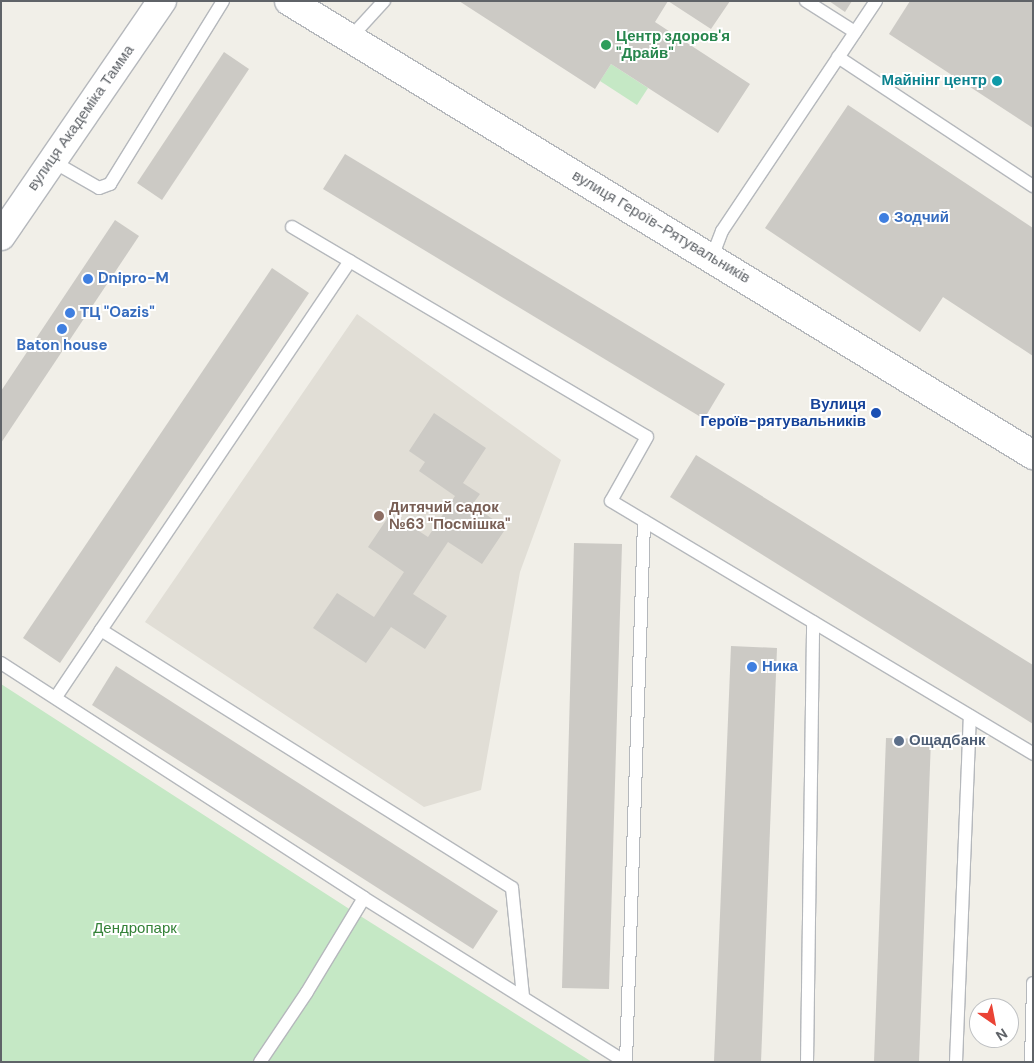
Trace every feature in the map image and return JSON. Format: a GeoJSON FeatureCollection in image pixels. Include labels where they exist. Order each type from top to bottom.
{"type":"FeatureCollection","features":[{"type":"Feature","properties":{"kind":"main road","name":"вулиця Академіка Тамма"},"geometry":{"type":"LineString","coordinates":[[1,236],[162,1]]}},
{"type":"Feature","properties":{"kind":"main road","name":"вулиця Героїв-Рятувальників"},"geometry":{"type":"LineString","coordinates":[[288,1],[351,37],[1033,455]]}},
{"type":"Feature","properties":{"kind":"lane"},"geometry":{"type":"LineString","coordinates":[[52,161],[99,188],[110,184],[223,1]]}},
{"type":"Feature","properties":{"kind":"lane"},"geometry":{"type":"LineString","coordinates":[[351,37],[384,1]]}},
{"type":"Feature","properties":{"kind":"lane"},"geometry":{"type":"LineString","coordinates":[[806,1],[855,32]]}},
{"type":"Feature","properties":{"kind":"lane"},"geometry":{"type":"LineString","coordinates":[[712,257],[722,231],[876,1]]}},
{"type":"Feature","properties":{"kind":"lane"},"geometry":{"type":"LineString","coordinates":[[838,57],[1033,186]]}},
{"type":"Feature","properties":{"kind":"lane"},"geometry":{"type":"LineString","coordinates":[[292,226],[647,437],[611,501],[1033,754]]}},
{"type":"Feature","properties":{"kind":"lane"},"geometry":{"type":"LineString","coordinates":[[56,697],[350,261]]}},
{"type":"Feature","properties":{"kind":"lane"},"geometry":{"type":"LineString","coordinates":[[625,1062],[644,521]]}},
{"type":"Feature","properties":{"kind":"lane"},"geometry":{"type":"LineString","coordinates":[[807,1062],[813,622]]}},
{"type":"Feature","properties":{"kind":"lane"},"geometry":{"type":"LineString","coordinates":[[101,630],[512,888],[523,997]]}},
{"type":"Feature","properties":{"kind":"lane"},"geometry":{"type":"LineString","coordinates":[[1,663],[364,898],[625,1062]]}},
{"type":"Feature","properties":{"kind":"lane"},"geometry":{"type":"LineString","coordinates":[[956,1062],[970,716]]}},
{"type":"Feature","properties":{"kind":"lane"},"geometry":{"type":"LineString","coordinates":[[260,1062],[307,992],[364,898]]}},
{"type":"Feature","properties":{"kind":"lane"},"geometry":{"type":"LineString","coordinates":[[1031,1062],[1033,983]]}},
{"type":"Feature","properties":{"kind":"shaded area","name":"Дитячий садок №63 \"Посмішка\""},"geometry":{"type":"Polygon","coordinates":[[[357,314],[561,460],[520,572],[481,790],[424,807],[145,622],[357,314]]]}},
{"type":"Feature","properties":{"kind":"green space"},"geometry":{"type":"Polygon","coordinates":[[[611,64],[648,88],[637,105],[600,81],[611,64]]]}},
{"type":"Feature","properties":{"kind":"green space","name":"Дендропарк"},"geometry":{"type":"Polygon","coordinates":[[[1,684],[354,912],[592,1062],[1,1062],[1,684]]]}},
{"type":"Feature","properties":{"kind":"building"},"geometry":{"type":"Polygon","coordinates":[[[459,1],[668,1],[655,22],[750,84],[718,133],[611,64],[595,89],[459,1]]]}},
{"type":"Feature","properties":{"kind":"building"},"geometry":{"type":"Polygon","coordinates":[[[668,1],[730,1],[711,29],[668,1]]]}},
{"type":"Feature","properties":{"kind":"building"},"geometry":{"type":"Polygon","coordinates":[[[829,1],[852,1],[845,12],[829,1]]]}},
{"type":"Feature","properties":{"kind":"building","name":"Майнінг центр"},"geometry":{"type":"Polygon","coordinates":[[[910,1],[1033,1],[1033,128],[889,34],[910,1]]]}},
{"type":"Feature","properties":{"kind":"building"},"geometry":{"type":"Polygon","coordinates":[[[224,52],[249,69],[162,200],[137,183],[224,52]]]}},
{"type":"Feature","properties":{"kind":"building","name":"Зодчий"},"geometry":{"type":"Polygon","coordinates":[[[848,105],[1033,228],[1033,356],[943,297],[920,332],[765,228],[848,105]]]}},
{"type":"Feature","properties":{"kind":"building"},"geometry":{"type":"Polygon","coordinates":[[[345,154],[725,384],[704,419],[323,189],[345,154]]]}},
{"type":"Feature","properties":{"kind":"building","name":"ТЦ \"Oazis\""},"geometry":{"type":"Polygon","coordinates":[[[115,220],[139,236],[1,443],[1,391],[115,220]]]}},
{"type":"Feature","properties":{"kind":"building"},"geometry":{"type":"Polygon","coordinates":[[[272,268],[309,293],[60,663],[23,638],[272,268]]]}},
{"type":"Feature","properties":{"kind":"building"},"geometry":{"type":"Polygon","coordinates":[[[434,413],[486,448],[463,483],[480,494],[472,505],[506,528],[482,564],[448,542],[413,594],[447,616],[425,649],[391,627],[366,663],[313,628],[337,593],[374,617],[404,572],[368,547],[391,513],[428,537],[455,496],[419,471],[425,462],[409,451],[434,413]]]}},
{"type":"Feature","properties":{"kind":"building"},"geometry":{"type":"Polygon","coordinates":[[[696,455],[1033,665],[1033,724],[670,497],[696,455]]]}},
{"type":"Feature","properties":{"kind":"building"},"geometry":{"type":"Polygon","coordinates":[[[574,543],[622,544],[609,989],[562,988],[574,543]]]}},
{"type":"Feature","properties":{"kind":"building"},"geometry":{"type":"Polygon","coordinates":[[[731,646],[777,648],[761,1062],[714,1062],[731,646]]]}},
{"type":"Feature","properties":{"kind":"building"},"geometry":{"type":"Polygon","coordinates":[[[116,666],[498,911],[473,949],[92,705],[116,666]]]}},
{"type":"Feature","properties":{"kind":"building"},"geometry":{"type":"Polygon","coordinates":[[[886,738],[931,739],[919,1062],[874,1062],[886,738]]]}},
{"type":"Feature","properties":{"kind":"place","name":"Центр здоров'я \"Драйв\""},"geometry":{"type":"Point","coordinates":[606,45]}},
{"type":"Feature","properties":{"kind":"place","name":"Майнінг центр"},"geometry":{"type":"Point","coordinates":[997,81]}},
{"type":"Feature","properties":{"kind":"place","name":"Зодчий"},"geometry":{"type":"Point","coordinates":[884,218]}},
{"type":"Feature","properties":{"kind":"place","name":"Dnipro-M"},"geometry":{"type":"Point","coordinates":[88,279]}},
{"type":"Feature","properties":{"kind":"place","name":"ТЦ \"Oazis\""},"geometry":{"type":"Point","coordinates":[70,313]}},
{"type":"Feature","properties":{"kind":"place","name":"Baton house"},"geometry":{"type":"Point","coordinates":[62,329]}},
{"type":"Feature","properties":{"kind":"place","name":"Вулиця Героїв-рятувальників"},"geometry":{"type":"Point","coordinates":[876,413]}},
{"type":"Feature","properties":{"kind":"place","name":"Дитячий садок №63 \"Посмішка\""},"geometry":{"type":"Point","coordinates":[379,516]}},
{"type":"Feature","properties":{"kind":"place","name":"Ника"},"geometry":{"type":"Point","coordinates":[752,667]}},
{"type":"Feature","properties":{"kind":"place","name":"Ощадбанк"},"geometry":{"type":"Point","coordinates":[899,741]}}]}
